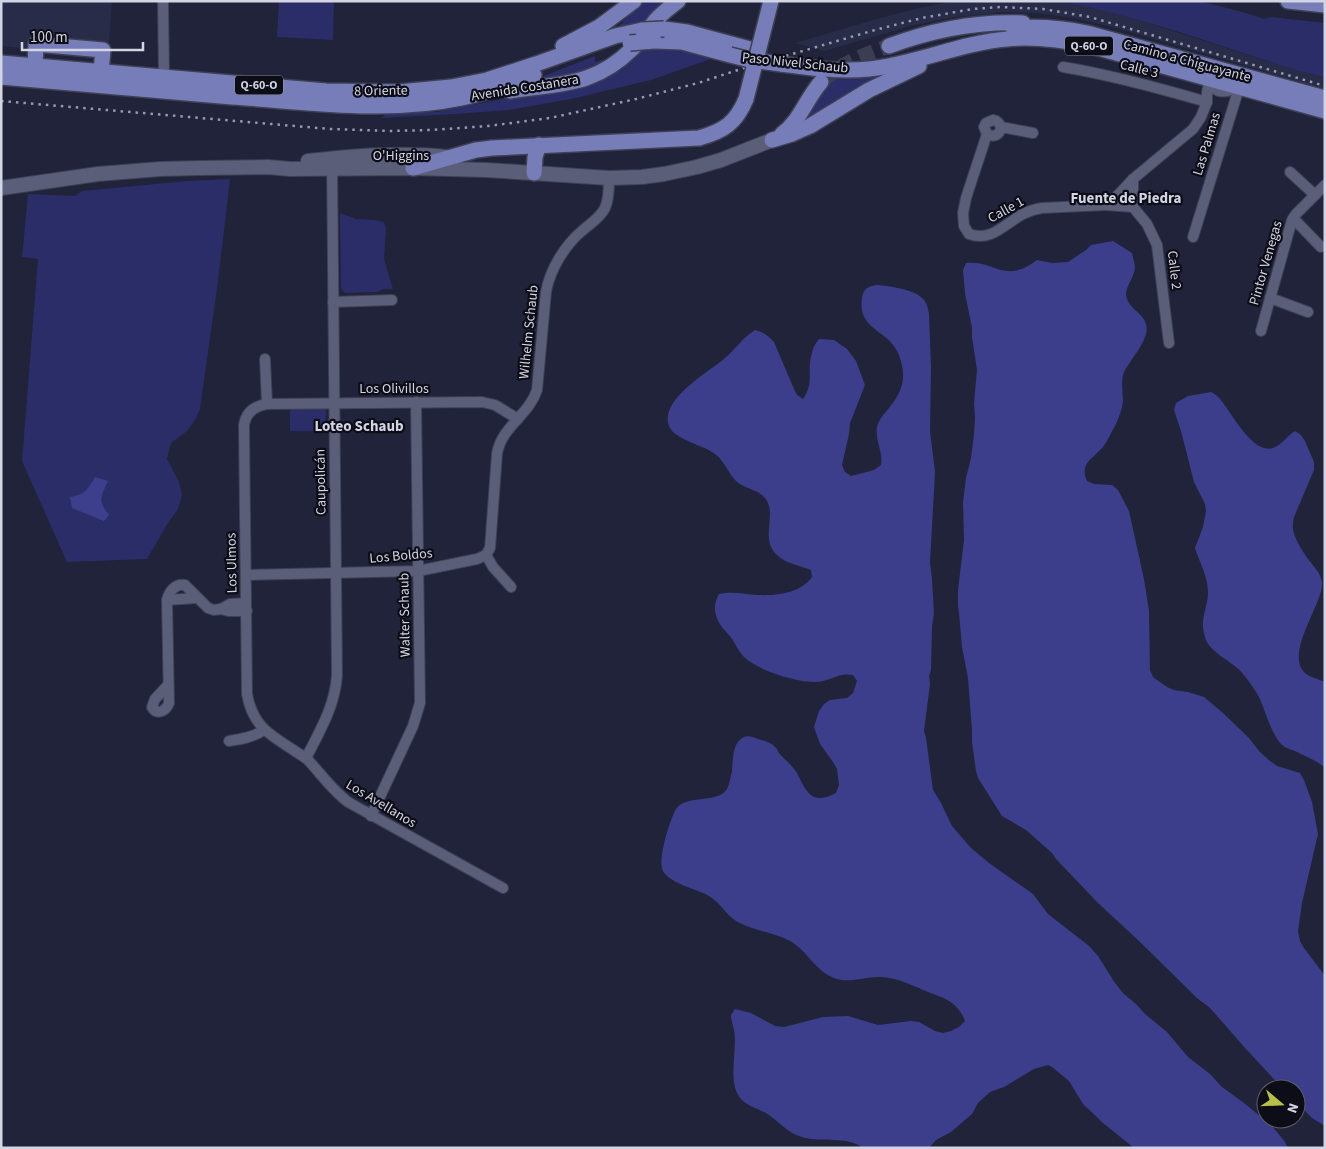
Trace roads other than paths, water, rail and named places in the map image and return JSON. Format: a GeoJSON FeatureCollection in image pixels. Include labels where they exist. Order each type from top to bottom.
{"type":"FeatureCollection","features":[{"type":"Feature","properties":{"kind":"main road","name":"Avenida Costanera"},"geometry":{"type":"LineString","coordinates":[[510,72],[592,31],[634,1]]}},
{"type":"Feature","properties":{"kind":"main road","name":"Avenida Costanera"},"geometry":{"type":"LineString","coordinates":[[461,98],[564,84],[596,75],[630,52],[657,19],[678,1]]}},
{"type":"Feature","properties":{"kind":"main road"},"geometry":{"type":"LineString","coordinates":[[413,168],[484,149],[699,138],[715,133],[732,123],[741,111],[746,99],[771,1]]}},
{"type":"Feature","properties":{"kind":"main road"},"geometry":{"type":"LineString","coordinates":[[1288,1],[1325,5]]}},
{"type":"Feature","properties":{"kind":"main road"},"geometry":{"type":"LineString","coordinates":[[889,46],[940,30],[988,23],[1028,23],[1066,29]]}},
{"type":"Feature","properties":{"kind":"main road","name":"Camino a Chiguayante"},"geometry":{"type":"LineString","coordinates":[[904,58],[973,35],[998,30],[1034,27],[1066,29],[1325,98]]}},
{"type":"Feature","properties":{"kind":"main road","name":"8 Oriente"},"geometry":{"type":"LineString","coordinates":[[1,63],[326,91],[386,93],[451,87],[487,80],[610,38],[642,30],[723,53]]}},
{"type":"Feature","properties":{"kind":"main road","name":"8 Oriente"},"geometry":{"type":"LineString","coordinates":[[1,77],[355,106],[408,105],[461,98],[497,88],[600,50],[659,35],[687,32],[750,49]]}},
{"type":"Feature","properties":{"kind":"main road","name":"Camino a Chiguayante"},"geometry":{"type":"LineString","coordinates":[[904,58],[1009,38],[1061,40],[1091,46],[1212,85],[1239,88],[1325,111]]}},
{"type":"Feature","properties":{"kind":"main road"},"geometry":{"type":"LineString","coordinates":[[35,66],[36,44],[103,50],[101,72],[99,77],[89,85]]}},
{"type":"Feature","properties":{"kind":"main road"},"geometry":{"type":"LineString","coordinates":[[772,140],[800,131],[877,85],[964,47]]}},
{"type":"Feature","properties":{"kind":"main road","name":"Paso Nivel Schaub"},"geometry":{"type":"LineString","coordinates":[[750,49],[786,60]]}},
{"type":"Feature","properties":{"kind":"main road","name":"Paso Nivel Schaub"},"geometry":{"type":"LineString","coordinates":[[723,53],[750,60],[904,58]]}},
{"type":"Feature","properties":{"kind":"main road"},"geometry":{"type":"LineString","coordinates":[[1212,85],[1218,75],[1229,72]]}},
{"type":"Feature","properties":{"kind":"main road"},"geometry":{"type":"LineString","coordinates":[[772,140],[794,124],[821,82]]}},
{"type":"Feature","properties":{"kind":"main road"},"geometry":{"type":"LineString","coordinates":[[803,109],[806,119],[813,124]]}},
{"type":"Feature","properties":{"kind":"main road","name":"O'Higgins"},"geometry":{"type":"LineString","coordinates":[[332,163],[609,178],[642,177],[680,171],[715,162],[772,140]]}},
{"type":"Feature","properties":{"kind":"main road"},"geometry":{"type":"LineString","coordinates":[[534,174],[535,156],[539,145]]}},
{"type":"Feature","properties":{"kind":"main road","name":"O'Higgins"},"geometry":{"type":"LineString","coordinates":[[1,188],[140,170],[268,167],[290,169],[413,155],[449,158],[534,174]]}},
{"type":"Feature","properties":{"kind":"street"},"geometry":{"type":"LineString","coordinates":[[163,1],[164,77]]}},
{"type":"Feature","properties":{"kind":"street","name":"Calle 3"},"geometry":{"type":"LineString","coordinates":[[1063,67],[1137,82],[1207,102]]}},
{"type":"Feature","properties":{"kind":"street"},"geometry":{"type":"LineString","coordinates":[[1106,205],[1133,179],[1193,129],[1201,117],[1207,102],[1207,92],[1212,85]]}},
{"type":"Feature","properties":{"kind":"street","name":"Las Palmas"},"geometry":{"type":"LineString","coordinates":[[1193,238],[1239,88]]}},
{"type":"Feature","properties":{"kind":"street","name":"Calle 1"},"geometry":{"type":"LineString","coordinates":[[1033,133],[1001,127],[1000,132],[996,136],[987,134],[963,213],[964,226],[969,234],[975,236],[989,235],[1001,230],[1022,214],[1031,210],[1106,205]]}},
{"type":"Feature","properties":{"kind":"street","name":"Caupolicán"},"geometry":{"type":"LineString","coordinates":[[306,758],[327,717],[336,686],[332,163]]}},
{"type":"Feature","properties":{"kind":"street"},"geometry":{"type":"LineString","coordinates":[[1290,172],[1315,195]]}},
{"type":"Feature","properties":{"kind":"street","name":"Wilhelm Schaub"},"geometry":{"type":"LineString","coordinates":[[486,555],[490,548],[498,448],[501,439],[533,401],[537,390],[549,277],[570,243],[598,218],[605,208],[609,178]]}},
{"type":"Feature","properties":{"kind":"street"},"geometry":{"type":"LineString","coordinates":[[1106,205],[1133,207],[1133,179]]}},
{"type":"Feature","properties":{"kind":"street","name":"Pintor Venegas"},"geometry":{"type":"LineString","coordinates":[[1261,331],[1294,218],[1325,185]]}},
{"type":"Feature","properties":{"kind":"street","name":"Calle 2"},"geometry":{"type":"LineString","coordinates":[[1133,207],[1147,224],[1157,245],[1169,343]]}},
{"type":"Feature","properties":{"kind":"street"},"geometry":{"type":"LineString","coordinates":[[1294,218],[1320,247]]}},
{"type":"Feature","properties":{"kind":"street"},"geometry":{"type":"LineString","coordinates":[[1270,298],[1308,312]]}},
{"type":"Feature","properties":{"kind":"street"},"geometry":{"type":"LineString","coordinates":[[333,302],[392,300]]}},
{"type":"Feature","properties":{"kind":"street"},"geometry":{"type":"LineString","coordinates":[[265,359],[267,404]]}},
{"type":"Feature","properties":{"kind":"street","name":"Walter Schaub"},"geometry":{"type":"LineString","coordinates":[[371,816],[418,712],[420,693],[416,402]]}},
{"type":"Feature","properties":{"kind":"street","name":"Los Olivillos"},"geometry":{"type":"LineString","coordinates":[[267,404],[486,402],[518,419]]}},
{"type":"Feature","properties":{"kind":"street","name":"Los Ulmos"},"geometry":{"type":"LineString","coordinates":[[264,730],[253,714],[248,694],[244,425],[247,416],[253,409],[267,404]]}},
{"type":"Feature","properties":{"kind":"street"},"geometry":{"type":"LineString","coordinates":[[486,555],[511,587]]}},
{"type":"Feature","properties":{"kind":"street","name":"Los Boldos"},"geometry":{"type":"LineString","coordinates":[[246,575],[418,571],[477,559],[486,555]]}},
{"type":"Feature","properties":{"kind":"street"},"geometry":{"type":"LineString","coordinates":[[168,685],[167,600],[170,593],[180,584],[187,586],[208,608],[214,610],[221,609],[230,604],[246,607]]}},
{"type":"Feature","properties":{"kind":"street"},"geometry":{"type":"LineString","coordinates":[[167,600],[198,598]]}},
{"type":"Feature","properties":{"kind":"street"},"geometry":{"type":"LineString","coordinates":[[229,741],[248,738],[264,730]]}},
{"type":"Feature","properties":{"kind":"street","name":"Los Avellanos"},"geometry":{"type":"LineString","coordinates":[[264,730],[270,736],[306,758],[334,792],[348,802],[503,888]]}},
{"type":"Feature","properties":{"kind":"tunnel"},"geometry":{"type":"LineString","coordinates":[[821,82],[844,65],[889,46]]}},
{"type":"Feature","properties":{"kind":"railway"},"geometry":{"type":"LineString","coordinates":[[1,101],[330,129],[389,131],[488,126],[550,118],[636,99],[698,83],[744,68],[922,18],[973,9],[1001,7],[1043,9],[1090,17],[1325,86]]}},
{"type":"Feature","properties":{"kind":"district","name":"Fuente de Piedra"},"geometry":{"type":"Point","coordinates":[1126,198]}},
{"type":"Feature","properties":{"kind":"district","name":"Loteo Schaub"},"geometry":{"type":"Point","coordinates":[359,426]}}]}
